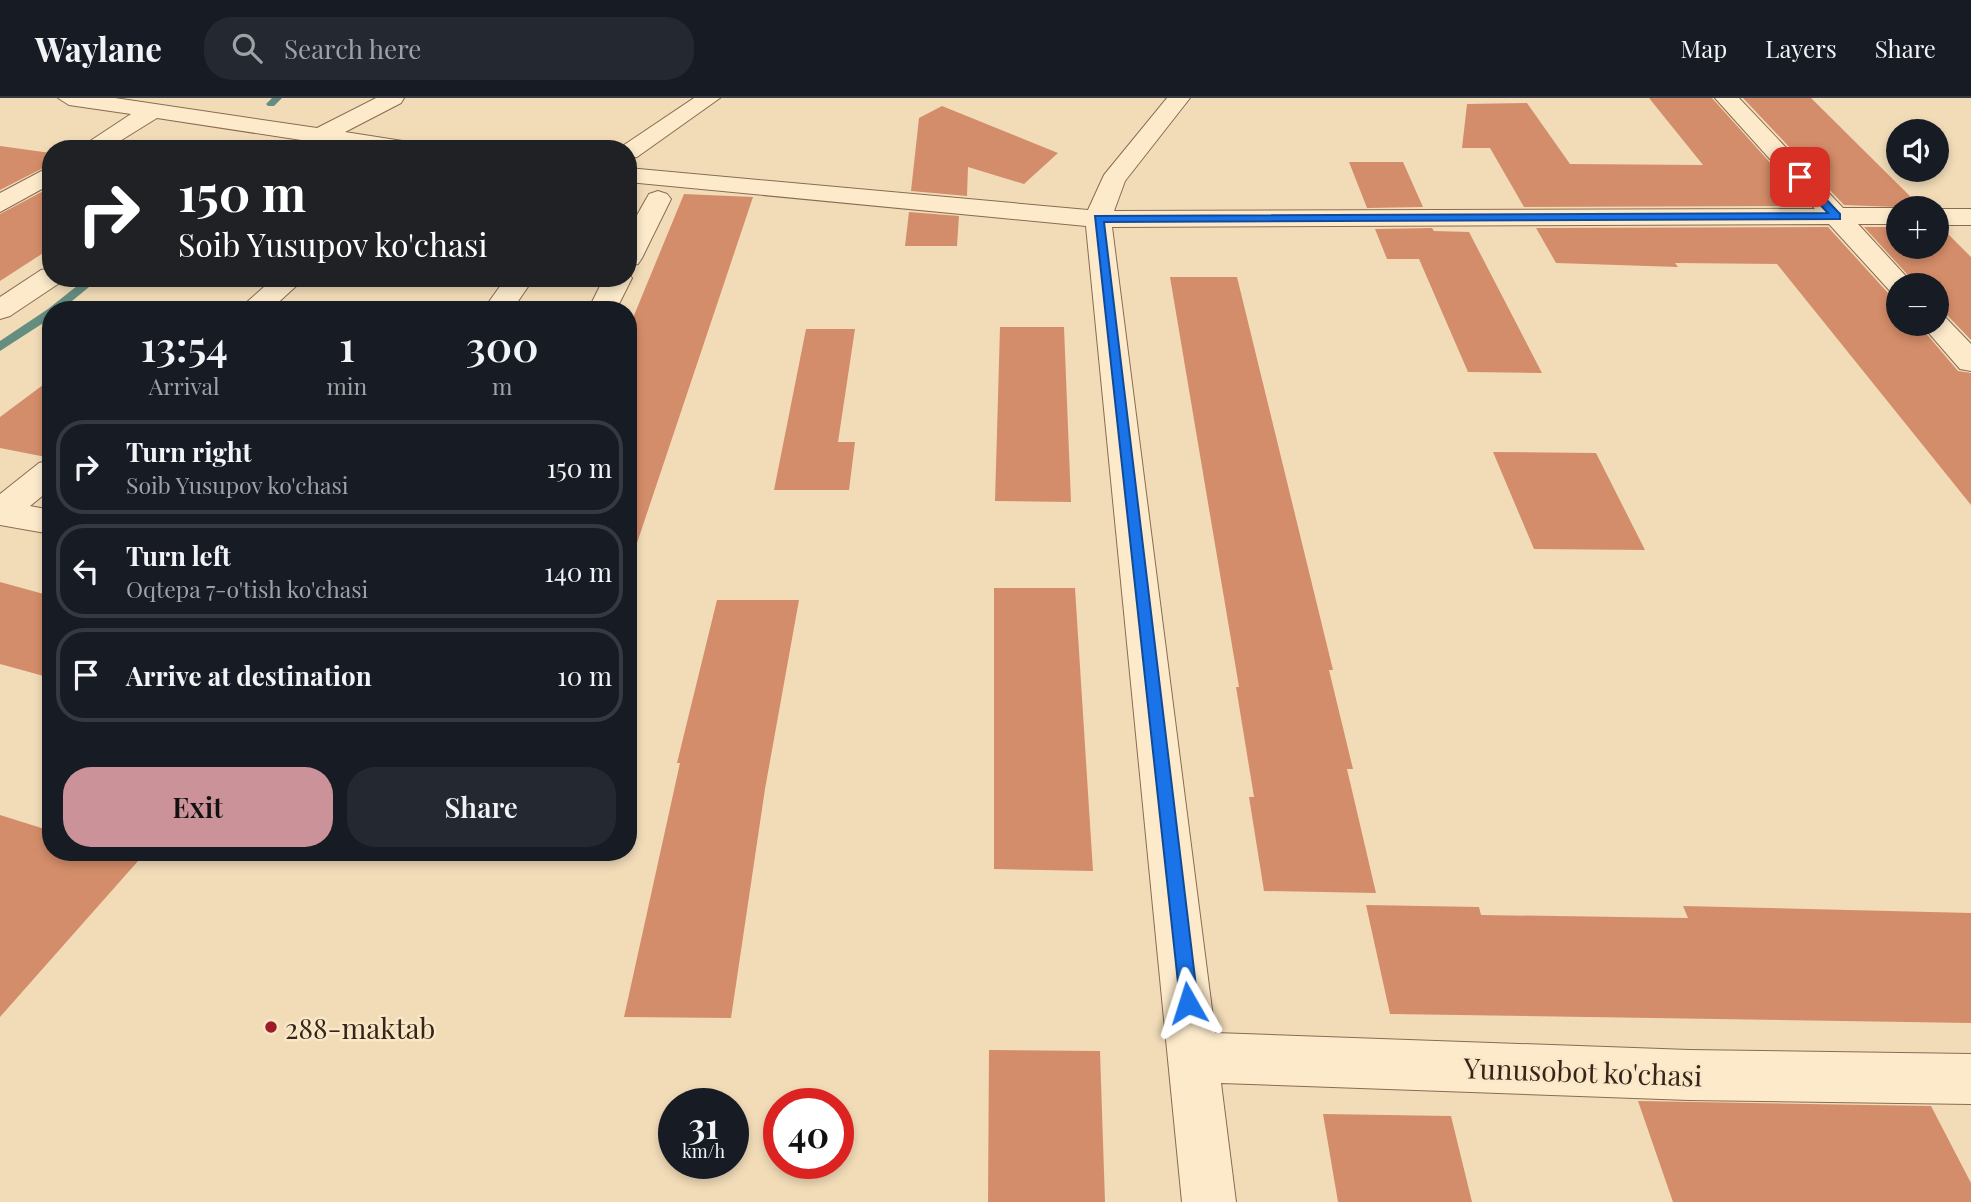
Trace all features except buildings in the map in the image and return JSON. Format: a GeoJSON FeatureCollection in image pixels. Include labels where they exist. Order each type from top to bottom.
{"type":"FeatureCollection","features":[{"type":"Feature","properties":{"kind":"street"},"geometry":{"type":"LineString","coordinates":[[69,98],[117,101],[152,111],[352,140]]}},
{"type":"Feature","properties":{"kind":"street"},"geometry":{"type":"LineString","coordinates":[[320,135],[338,98]]}},
{"type":"Feature","properties":{"kind":"street"},"geometry":{"type":"LineString","coordinates":[[320,135],[393,98]]}},
{"type":"Feature","properties":{"kind":"street"},"geometry":{"type":"LineString","coordinates":[[637,146],[709,98]]}},
{"type":"Feature","properties":{"kind":"street"},"geometry":{"type":"LineString","coordinates":[[1179,98],[1113,180],[1098,219],[1195,1057],[1209,1202]]}},
{"type":"Feature","properties":{"kind":"street"},"geometry":{"type":"LineString","coordinates":[[1726,98],[1889,273]]}},
{"type":"Feature","properties":{"kind":"street"},"geometry":{"type":"LineString","coordinates":[[105,140],[152,111]]}},
{"type":"Feature","properties":{"kind":"street"},"geometry":{"type":"LineString","coordinates":[[637,176],[1098,219],[1886,216]]}},
{"type":"Feature","properties":{"kind":"street"},"geometry":{"type":"LineString","coordinates":[[0,204],[42,178]]}},
{"type":"Feature","properties":{"kind":"street"},"geometry":{"type":"LineString","coordinates":[[637,240],[658,199]]}},
{"type":"Feature","properties":{"kind":"street"},"geometry":{"type":"LineString","coordinates":[[1949,216],[1971,217]]}},
{"type":"Feature","properties":{"kind":"street"},"geometry":{"type":"LineString","coordinates":[[0,310],[42,282]]}},
{"type":"Feature","properties":{"kind":"street"},"geometry":{"type":"LineString","coordinates":[[263,301],[280,287]]}},
{"type":"Feature","properties":{"kind":"street"},"geometry":{"type":"LineString","coordinates":[[1947,336],[1971,362]]}},
{"type":"Feature","properties":{"kind":"street"},"geometry":{"type":"LineString","coordinates":[[0,513],[42,478]]}},
{"type":"Feature","properties":{"kind":"street"},"geometry":{"type":"LineString","coordinates":[[0,513],[42,521]]}},
{"type":"Feature","properties":{"kind":"street","name":"Yunusobot ko'chasi"},"geometry":{"type":"LineString","coordinates":[[1195,1057],[1689,1075],[1971,1079]]}},
{"type":"Feature","properties":{"kind":"waterway"},"geometry":{"type":"LineString","coordinates":[[271,104],[277,98]]}},
{"type":"Feature","properties":{"kind":"waterway"},"geometry":{"type":"LineString","coordinates":[[65,301],[82,287]]}},
{"type":"Feature","properties":{"kind":"waterway"},"geometry":{"type":"LineString","coordinates":[[0,347],[42,318]]}},
{"type":"Feature","properties":{"kind":"place","name":"288-maktab"},"geometry":{"type":"Point","coordinates":[271,1027]}},
{"type":"Feature","properties":{"kind":"route"},"geometry":{"type":"LineString","coordinates":[[1188,1003],[1098,219],[1836,216],[1800,177]]}}]}
